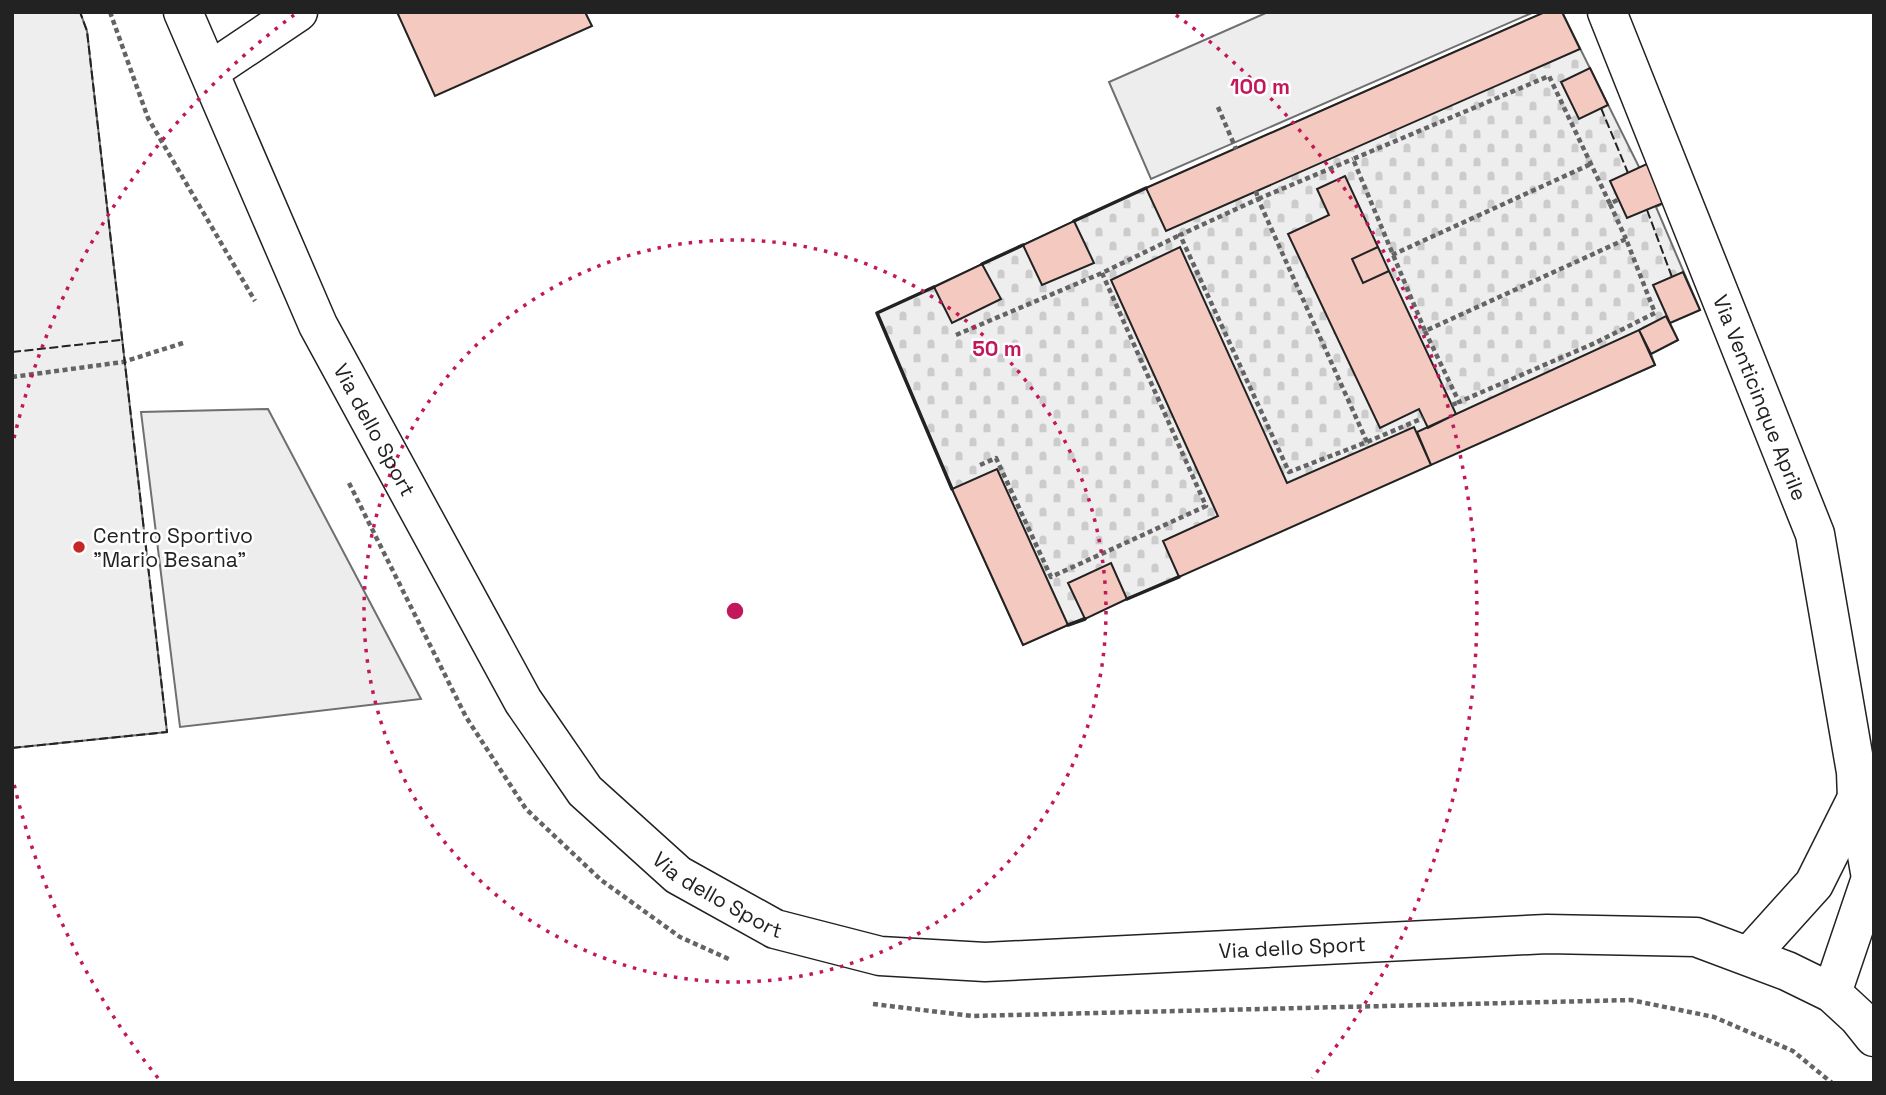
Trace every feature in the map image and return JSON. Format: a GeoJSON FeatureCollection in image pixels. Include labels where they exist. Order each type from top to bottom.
{"type":"FeatureCollection","features":[{"type":"Feature","properties":{"kind":"street","name":"Via dello Sport"},"geometry":{"type":"LineString","coordinates":[[184,12],[318,325],[523,701],[585,791],[678,875],[775,929],[880,956],[985,962],[1547,934],[1696,937],[1749,956]]}},
{"type":"Feature","properties":{"kind":"street"},"geometry":{"type":"LineString","coordinates":[[210,71],[298,12]]}},
{"type":"Feature","properties":{"kind":"street","name":"Via Venticinque Aprile"},"geometry":{"type":"LineString","coordinates":[[1607,12],[1815,534],[1856,772],[1857,798],[1871,878],[1832,993]]}},
{"type":"Feature","properties":{"kind":"street"},"geometry":{"type":"LineString","coordinates":[[1857,798],[1814,884],[1749,956],[1832,993],[1858,1017],[1874,1037]]}},
{"type":"Feature","properties":{"kind":"path"},"geometry":{"type":"LineString","coordinates":[[110,12],[148,118],[259,307]]}},
{"type":"Feature","properties":{"kind":"path"},"geometry":{"type":"LineString","coordinates":[[956,335],[1102,273],[1258,199],[1549,76],[1626,239],[1655,313],[1595,343],[1452,405]]}},
{"type":"Feature","properties":{"kind":"path"},"geometry":{"type":"LineString","coordinates":[[1219,107],[1236,149]]}},
{"type":"Feature","properties":{"kind":"path"},"geometry":{"type":"LineString","coordinates":[[1353,159],[1425,331],[1459,402]]}},
{"type":"Feature","properties":{"kind":"path"},"geometry":{"type":"LineString","coordinates":[[1392,255],[1591,164]]}},
{"type":"Feature","properties":{"kind":"path"},"geometry":{"type":"LineString","coordinates":[[1256,191],[1367,442]]}},
{"type":"Feature","properties":{"kind":"path"},"geometry":{"type":"LineString","coordinates":[[1610,204],[1619,199]]}},
{"type":"Feature","properties":{"kind":"path"},"geometry":{"type":"LineString","coordinates":[[1180,235],[1289,472],[1423,418]]}},
{"type":"Feature","properties":{"kind":"path"},"geometry":{"type":"LineString","coordinates":[[1425,331],[1626,239]]}},
{"type":"Feature","properties":{"kind":"path"},"geometry":{"type":"LineString","coordinates":[[980,465],[996,458],[1051,577],[1206,506],[1102,273]]}},
{"type":"Feature","properties":{"kind":"path"},"geometry":{"type":"LineString","coordinates":[[12,377],[123,362],[183,343]]}},
{"type":"Feature","properties":{"kind":"path"},"geometry":{"type":"LineString","coordinates":[[348,481],[466,717],[526,809],[601,880],[668,929],[736,962]]}},
{"type":"Feature","properties":{"kind":"path"},"geometry":{"type":"LineString","coordinates":[[869,1003],[972,1016],[1631,1000],[1714,1017],[1793,1051],[1832,1083]]}},
{"type":"Feature","properties":{"kind":"green space","name":"Centro Sportivo \"Mario Besana\""},"geometry":{"type":"Polygon","coordinates":[[[12,12],[80,12],[87,31],[167,732],[12,748],[12,12]]]}},
{"type":"Feature","properties":{"kind":"green space"},"geometry":{"type":"Polygon","coordinates":[[[1545,12],[1562,12],[1639,167],[1668,201],[1656,207],[1700,310],[1670,323],[1678,340],[1651,354],[1655,365],[1023,645],[952,489],[877,313],[1146,188],[1545,12]]]}},
{"type":"Feature","properties":{"kind":"shaded area"},"geometry":{"type":"Polygon","coordinates":[[[1268,12],[1534,12],[1151,179],[1109,82],[1268,12]]]}},
{"type":"Feature","properties":{"kind":"shaded area"},"geometry":{"type":"Polygon","coordinates":[[[268,409],[421,699],[180,727],[141,412],[268,409]]]}},
{"type":"Feature","properties":{"kind":"building"},"geometry":{"type":"Polygon","coordinates":[[[397,12],[589,12],[586,14],[592,26],[435,96],[397,12]]]}},
{"type":"Feature","properties":{"kind":"building"},"geometry":{"type":"Polygon","coordinates":[[[1545,12],[1562,12],[1580,49],[1166,231],[1146,188],[1545,12]]]}},
{"type":"Feature","properties":{"kind":"building"},"geometry":{"type":"Polygon","coordinates":[[[1590,68],[1608,105],[1579,119],[1561,82],[1590,68]]]}},
{"type":"Feature","properties":{"kind":"building"},"geometry":{"type":"Polygon","coordinates":[[[1651,162],[1668,201],[1627,218],[1610,181],[1651,162]]]}},
{"type":"Feature","properties":{"kind":"building"},"geometry":{"type":"Polygon","coordinates":[[[1345,176],[1378,247],[1352,259],[1363,283],[1389,271],[1456,414],[1428,428],[1419,409],[1380,428],[1288,234],[1329,215],[1317,189],[1345,176]]]}},
{"type":"Feature","properties":{"kind":"building"},"geometry":{"type":"Polygon","coordinates":[[[1074,221],[1094,263],[1042,285],[1023,245],[1074,221]]]}},
{"type":"Feature","properties":{"kind":"building"},"geometry":{"type":"Polygon","coordinates":[[[1180,247],[1287,483],[1414,427],[1431,465],[1179,577],[1163,541],[1218,516],[1111,280],[1180,247]]]}},
{"type":"Feature","properties":{"kind":"building"},"geometry":{"type":"Polygon","coordinates":[[[1378,247],[1389,271],[1363,283],[1352,259],[1378,247]]]}},
{"type":"Feature","properties":{"kind":"building"},"geometry":{"type":"Polygon","coordinates":[[[982,264],[1001,299],[952,323],[934,287],[982,264]]]}},
{"type":"Feature","properties":{"kind":"building"},"geometry":{"type":"Polygon","coordinates":[[[1683,272],[1700,310],[1670,323],[1653,285],[1683,272]]]}},
{"type":"Feature","properties":{"kind":"building"},"geometry":{"type":"Polygon","coordinates":[[[1666,316],[1678,340],[1651,354],[1639,330],[1666,316]]]}},
{"type":"Feature","properties":{"kind":"building"},"geometry":{"type":"Polygon","coordinates":[[[1639,330],[1655,365],[1431,465],[1417,432],[1639,330]]]}},
{"type":"Feature","properties":{"kind":"building"},"geometry":{"type":"Polygon","coordinates":[[[997,469],[1068,625],[1023,645],[952,489],[997,469]]]}},
{"type":"Feature","properties":{"kind":"building"},"geometry":{"type":"Polygon","coordinates":[[[1111,563],[1127,599],[1085,619],[1068,583],[1111,563]]]}},
{"type":"Feature","properties":{"kind":"fence"},"geometry":{"type":"LineString","coordinates":[[12,748],[167,732],[87,31],[80,12]]}},
{"type":"Feature","properties":{"kind":"fence"},"geometry":{"type":"LineString","coordinates":[[1601,108],[1628,173]]}},
{"type":"Feature","properties":{"kind":"fence"},"geometry":{"type":"LineString","coordinates":[[1647,210],[1672,277]]}},
{"type":"Feature","properties":{"kind":"fence"},"geometry":{"type":"LineString","coordinates":[[12,352],[121,340]]}},
{"type":"Feature","properties":{"kind":"wall"},"geometry":{"type":"LineString","coordinates":[[1074,221],[1146,188]]}},
{"type":"Feature","properties":{"kind":"wall"},"geometry":{"type":"LineString","coordinates":[[982,264],[1023,245]]}},
{"type":"Feature","properties":{"kind":"wall"},"geometry":{"type":"LineString","coordinates":[[934,287],[877,313],[952,489]]}},
{"type":"Feature","properties":{"kind":"wall"},"geometry":{"type":"LineString","coordinates":[[1127,599],[1179,577]]}},
{"type":"Feature","properties":{"kind":"wall"},"geometry":{"type":"LineString","coordinates":[[1068,625],[1085,619]]}},
{"type":"Feature","properties":{"kind":"place","name":"Centro Sportivo \"Mario Besana\""},"geometry":{"type":"Point","coordinates":[79,547]}}]}
